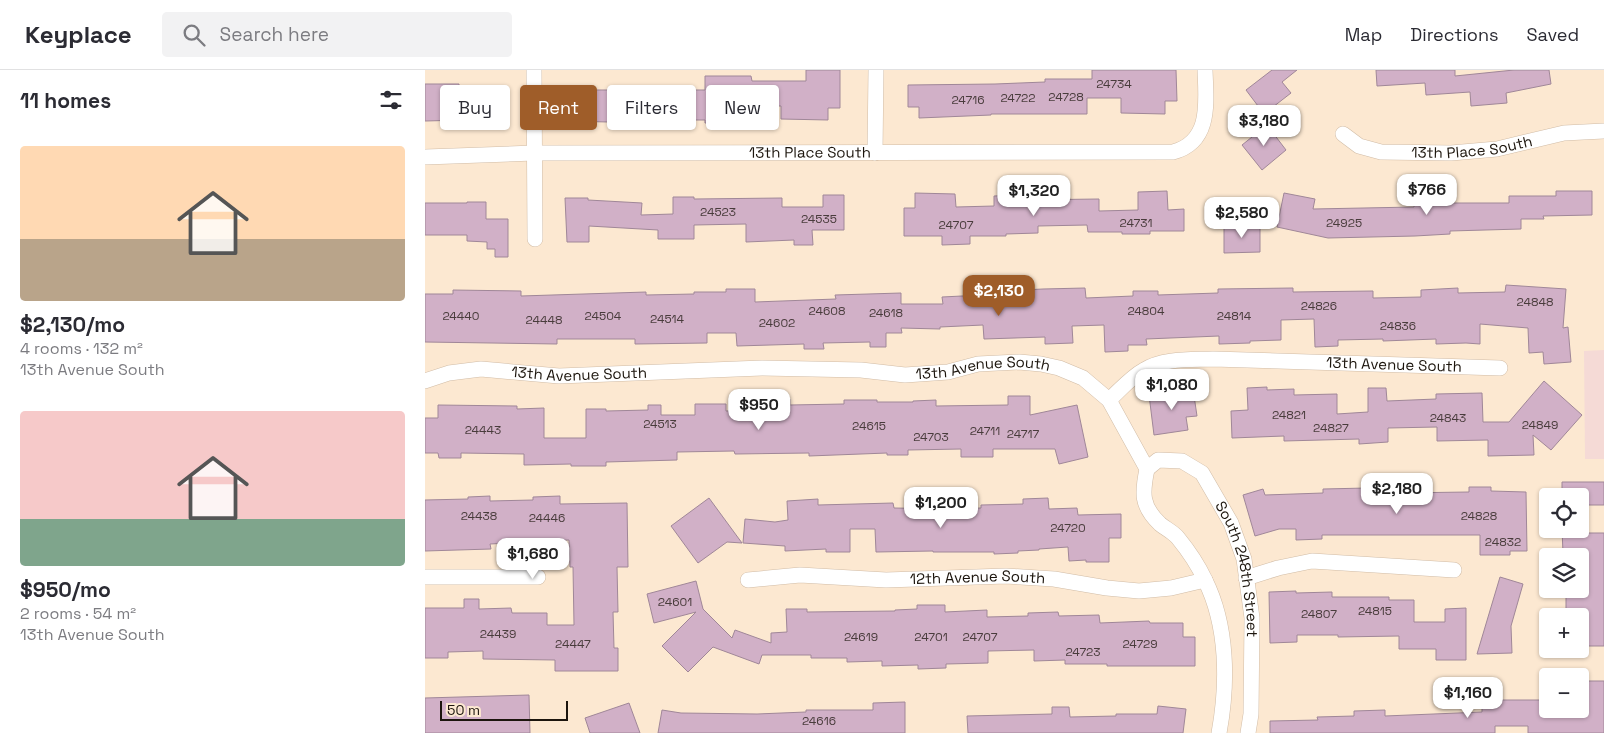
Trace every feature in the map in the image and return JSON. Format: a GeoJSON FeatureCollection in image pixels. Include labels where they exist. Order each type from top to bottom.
{"type":"FeatureCollection","features":[{"type":"Feature","properties":{"kind":"street"},"geometry":{"type":"LineString","coordinates":[[533,70],[535,239]]}},
{"type":"Feature","properties":{"kind":"street"},"geometry":{"type":"LineString","coordinates":[[875,154],[876,70]]}},
{"type":"Feature","properties":{"kind":"street","name":"13th Place South"},"geometry":{"type":"LineString","coordinates":[[425,157],[533,153],[875,154],[1173,152],[1181,150],[1193,142],[1202,127],[1205,115],[1205,70]]}},
{"type":"Feature","properties":{"kind":"street","name":"13th Place South"},"geometry":{"type":"LineString","coordinates":[[1343,134],[1359,146],[1381,152],[1451,153],[1497,149],[1564,133],[1604,131]]}},
{"type":"Feature","properties":{"kind":"street","name":"13th Avenue South"},"geometry":{"type":"LineString","coordinates":[[425,381],[443,374],[481,370],[581,376],[762,368],[861,370],[905,375],[948,372],[979,364],[1019,362],[1059,368],[1083,378],[1109,400],[1145,368],[1187,360],[1213,359],[1500,368]]}},
{"type":"Feature","properties":{"kind":"street"},"geometry":{"type":"LineString","coordinates":[[1109,400],[1147,469]]}},
{"type":"Feature","properties":{"kind":"street","name":"South 248th Street"},"geometry":{"type":"LineString","coordinates":[[1219,733],[1225,673],[1220,622],[1205,580],[1178,538],[1159,523],[1145,506],[1142,490],[1147,469],[1158,460],[1182,461],[1202,473],[1231,523],[1245,559],[1252,618],[1251,714],[1248,733]]}},
{"type":"Feature","properties":{"kind":"street"},"geometry":{"type":"LineString","coordinates":[[1246,578],[1278,568],[1312,561],[1454,570]]}},
{"type":"Feature","properties":{"kind":"street","name":"12th Avenue South"},"geometry":{"type":"LineString","coordinates":[[748,580],[800,575],[886,580],[1006,576],[1054,579],[1107,588],[1139,591],[1171,588],[1205,580]]}},
{"type":"Feature","properties":{"kind":"street"},"geometry":{"type":"LineString","coordinates":[[425,577],[538,577]]}},
{"type":"Feature","properties":{"kind":"shaded area"},"geometry":{"type":"Polygon","coordinates":[[[1604,350],[1604,459],[1585,459],[1584,351],[1604,350]]]}},
{"type":"Feature","properties":{"kind":"building"},"geometry":{"type":"Polygon","coordinates":[[[806,70],[840,70],[840,108],[828,108],[828,120],[781,119],[779,85],[706,85],[706,123],[705,120],[696,120],[696,90],[705,90],[705,76],[751,76],[752,81],[806,81],[806,70]]]}},
{"type":"Feature","properties":{"kind":"building"},"geometry":{"type":"Polygon","coordinates":[[[1092,70],[1176,70],[1177,101],[1165,101],[1165,114],[1121,113],[1121,98],[1087,98],[1087,114],[991,114],[919,118],[919,107],[908,107],[908,85],[995,84],[1045,82],[1045,79],[1092,79],[1092,70]]]}},
{"type":"Feature","properties":{"kind":"building"},"geometry":{"type":"Polygon","coordinates":[[[1272,70],[1297,70],[1282,82],[1291,93],[1264,114],[1246,90],[1272,70]]]}},
{"type":"Feature","properties":{"kind":"building"},"geometry":{"type":"Polygon","coordinates":[[[1376,70],[1455,70],[1455,76],[1514,70],[1549,70],[1551,84],[1506,93],[1507,103],[1471,106],[1470,92],[1426,95],[1425,83],[1377,86],[1376,70]]]}},
{"type":"Feature","properties":{"kind":"building"},"geometry":{"type":"Polygon","coordinates":[[[425,84],[459,84],[440,85],[440,121],[425,121],[425,84]]]}},
{"type":"Feature","properties":{"kind":"building"},"geometry":{"type":"Polygon","coordinates":[[[597,90],[607,90],[607,122],[597,122],[597,90]]]}},
{"type":"Feature","properties":{"kind":"building"},"geometry":{"type":"Polygon","coordinates":[[[1267,125],[1286,150],[1262,170],[1242,145],[1267,125]]]}},
{"type":"Feature","properties":{"kind":"building"},"geometry":{"type":"Polygon","coordinates":[[[1167,191],[1168,210],[1184,209],[1184,231],[1150,231],[1150,234],[1122,234],[1122,232],[1088,232],[1087,225],[1038,226],[1038,233],[1006,234],[1006,236],[970,236],[970,244],[942,245],[942,236],[904,236],[904,208],[915,208],[915,193],[955,194],[956,207],[994,206],[994,196],[1022,195],[1022,200],[1099,199],[1099,211],[1138,210],[1138,192],[1167,191]]]}},
{"type":"Feature","properties":{"kind":"building"},"geometry":{"type":"Polygon","coordinates":[[[1556,191],[1592,191],[1592,215],[1543,216],[1544,219],[1521,219],[1521,229],[1450,231],[1450,234],[1415,236],[1328,238],[1277,227],[1284,193],[1315,199],[1313,209],[1414,207],[1414,205],[1449,203],[1509,203],[1509,196],[1556,196],[1556,191]]]}},
{"type":"Feature","properties":{"kind":"building"},"geometry":{"type":"Polygon","coordinates":[[[823,195],[844,195],[844,230],[812,230],[813,245],[794,245],[794,240],[746,242],[746,224],[694,225],[694,239],[658,239],[658,230],[589,226],[589,242],[567,242],[565,198],[642,203],[641,215],[673,214],[673,197],[694,197],[694,199],[782,198],[782,207],[823,207],[823,195]]]}},
{"type":"Feature","properties":{"kind":"building"},"geometry":{"type":"Polygon","coordinates":[[[486,202],[486,219],[508,219],[508,257],[495,257],[495,249],[487,249],[487,242],[467,241],[467,235],[425,235],[425,203],[486,202]]]}},
{"type":"Feature","properties":{"kind":"building"},"geometry":{"type":"Polygon","coordinates":[[[1224,225],[1260,225],[1260,252],[1224,253],[1224,225]]]}},
{"type":"Feature","properties":{"kind":"building"},"geometry":{"type":"Polygon","coordinates":[[[1506,285],[1566,289],[1563,328],[1568,327],[1571,362],[1544,364],[1543,352],[1529,353],[1528,328],[1480,324],[1480,344],[1436,344],[1436,339],[1383,341],[1383,339],[1338,340],[1338,346],[1315,347],[1314,319],[1281,320],[1281,340],[1219,344],[1219,336],[1146,339],[1147,345],[1128,345],[1128,351],[1105,352],[1104,325],[1072,326],[1073,343],[1045,344],[1045,337],[984,339],[983,325],[940,327],[940,329],[901,328],[902,333],[886,333],[886,347],[870,347],[870,342],[823,343],[824,349],[804,349],[804,344],[737,346],[736,333],[707,333],[707,343],[635,344],[635,339],[557,339],[557,344],[425,342],[425,294],[453,294],[453,290],[521,291],[521,296],[646,292],[646,295],[694,294],[694,292],[726,292],[726,289],[755,289],[755,302],[836,299],[835,295],[901,293],[901,304],[943,304],[942,297],[982,295],[982,292],[1043,289],[1085,288],[1086,298],[1133,296],[1133,291],[1158,291],[1158,295],[1218,293],[1218,289],[1293,288],[1293,292],[1373,291],[1373,298],[1421,297],[1421,290],[1458,288],[1458,293],[1505,292],[1506,285]]]}},
{"type":"Feature","properties":{"kind":"building"},"geometry":{"type":"Polygon","coordinates":[[[1544,381],[1582,415],[1551,450],[1533,435],[1534,455],[1488,456],[1488,440],[1437,441],[1437,427],[1388,428],[1388,442],[1359,444],[1359,439],[1284,441],[1284,436],[1232,438],[1231,411],[1248,410],[1247,388],[1267,387],[1267,390],[1294,389],[1294,395],[1337,394],[1337,414],[1368,412],[1368,388],[1386,388],[1387,401],[1436,399],[1436,394],[1482,393],[1483,422],[1509,422],[1544,381]]]}},
{"type":"Feature","properties":{"kind":"building"},"geometry":{"type":"Polygon","coordinates":[[[1193,389],[1197,416],[1186,417],[1188,430],[1154,435],[1149,395],[1193,389]]]}},
{"type":"Feature","properties":{"kind":"building"},"geometry":{"type":"Polygon","coordinates":[[[1008,396],[1030,396],[1030,415],[1077,405],[1088,457],[1059,464],[1055,449],[993,449],[993,457],[961,457],[961,449],[908,450],[908,455],[887,455],[887,453],[809,456],[809,453],[735,454],[734,451],[677,452],[677,460],[606,462],[606,466],[571,466],[571,464],[524,465],[524,454],[461,453],[461,458],[439,458],[438,453],[425,453],[425,418],[438,418],[438,405],[517,406],[517,409],[544,408],[544,438],[586,438],[586,409],[606,409],[606,411],[648,410],[648,405],[661,405],[661,415],[695,415],[695,404],[726,404],[726,411],[765,410],[765,400],[790,399],[790,405],[844,404],[844,400],[913,402],[936,400],[936,406],[1008,405],[1008,396]]]}},
{"type":"Feature","properties":{"kind":"building"},"geometry":{"type":"Polygon","coordinates":[[[1367,482],[1396,482],[1396,493],[1469,492],[1469,487],[1491,487],[1491,491],[1526,492],[1527,551],[1510,551],[1510,555],[1480,555],[1480,535],[1322,535],[1322,539],[1296,540],[1296,529],[1279,529],[1255,536],[1243,495],[1263,489],[1265,495],[1323,493],[1323,489],[1367,488],[1367,482]]]}},
{"type":"Feature","properties":{"kind":"building"},"geometry":{"type":"Polygon","coordinates":[[[1562,482],[1604,482],[1604,505],[1589,505],[1589,488],[1562,488],[1562,482]]]}},
{"type":"Feature","properties":{"kind":"building"},"geometry":{"type":"Polygon","coordinates":[[[490,496],[490,501],[533,500],[533,497],[560,496],[560,504],[627,503],[628,567],[617,567],[618,612],[613,612],[614,648],[618,648],[618,671],[555,671],[555,660],[483,659],[483,651],[448,652],[448,658],[425,658],[425,608],[464,608],[464,599],[479,599],[479,609],[511,608],[512,613],[547,613],[547,625],[574,625],[573,567],[570,567],[569,540],[490,544],[491,549],[425,551],[425,500],[468,499],[468,497],[490,496]]]}},
{"type":"Feature","properties":{"kind":"building"},"geometry":{"type":"Polygon","coordinates":[[[709,498],[742,543],[727,542],[698,563],[671,526],[709,498]]]}},
{"type":"Feature","properties":{"kind":"building"},"geometry":{"type":"Polygon","coordinates":[[[1048,498],[1049,509],[1077,508],[1078,515],[1121,514],[1121,538],[1109,538],[1109,562],[1069,561],[1068,547],[994,554],[994,552],[876,552],[875,529],[850,529],[850,552],[826,552],[826,549],[785,551],[785,546],[743,543],[745,519],[775,522],[788,520],[787,501],[818,499],[818,505],[893,503],[894,508],[952,509],[981,508],[981,505],[1023,504],[1023,499],[1048,498]]]}},
{"type":"Feature","properties":{"kind":"building"},"geometry":{"type":"Polygon","coordinates":[[[1589,533],[1604,533],[1604,646],[1589,646],[1589,608],[1566,608],[1566,598],[1589,598],[1589,548],[1563,548],[1562,538],[1589,538],[1589,533]]]}},
{"type":"Feature","properties":{"kind":"building"},"geometry":{"type":"Polygon","coordinates":[[[1500,577],[1523,584],[1511,626],[1512,653],[1477,654],[1500,577]]]}},
{"type":"Feature","properties":{"kind":"building"},"geometry":{"type":"Polygon","coordinates":[[[696,581],[703,609],[732,638],[735,630],[771,643],[771,633],[787,632],[786,609],[807,609],[807,612],[895,611],[917,609],[917,605],[945,605],[945,612],[987,610],[987,617],[1028,616],[1028,613],[1058,612],[1059,616],[1099,615],[1100,623],[1149,621],[1150,623],[1183,623],[1183,637],[1195,637],[1195,666],[1107,666],[1107,664],[1065,664],[1065,660],[1034,661],[1034,650],[988,651],[988,663],[946,664],[946,668],[918,669],[918,665],[882,666],[882,661],[847,662],[847,658],[811,658],[811,655],[762,655],[759,664],[713,647],[688,672],[662,646],[696,612],[654,623],[647,594],[696,581]]]}},
{"type":"Feature","properties":{"kind":"building"},"geometry":{"type":"Polygon","coordinates":[[[1296,591],[1296,593],[1332,592],[1332,597],[1389,597],[1389,600],[1414,600],[1414,622],[1445,622],[1445,609],[1466,608],[1466,660],[1436,660],[1436,649],[1399,649],[1399,636],[1338,637],[1338,635],[1297,635],[1297,642],[1270,643],[1269,592],[1296,591]]]}},
{"type":"Feature","properties":{"kind":"building"},"geometry":{"type":"Polygon","coordinates":[[[1589,681],[1604,681],[1604,733],[1528,733],[1528,726],[1495,726],[1495,733],[1270,733],[1270,721],[1318,720],[1317,717],[1354,716],[1354,711],[1385,710],[1385,716],[1482,712],[1482,700],[1539,700],[1539,718],[1589,718],[1589,681]]]}},
{"type":"Feature","properties":{"kind":"building"},"geometry":{"type":"Polygon","coordinates":[[[529,695],[530,733],[425,733],[425,698],[529,695]]]}},
{"type":"Feature","properties":{"kind":"building"},"geometry":{"type":"Polygon","coordinates":[[[905,702],[905,733],[658,733],[662,710],[681,713],[757,714],[806,712],[806,710],[873,710],[873,703],[905,702]]]}},
{"type":"Feature","properties":{"kind":"building"},"geometry":{"type":"Polygon","coordinates":[[[629,703],[640,733],[590,733],[585,718],[629,703]]]}},
{"type":"Feature","properties":{"kind":"building"},"geometry":{"type":"Polygon","coordinates":[[[1158,706],[1186,709],[1183,733],[968,733],[967,716],[1052,714],[1052,707],[1069,707],[1070,717],[1157,714],[1158,706]]]}}]}
